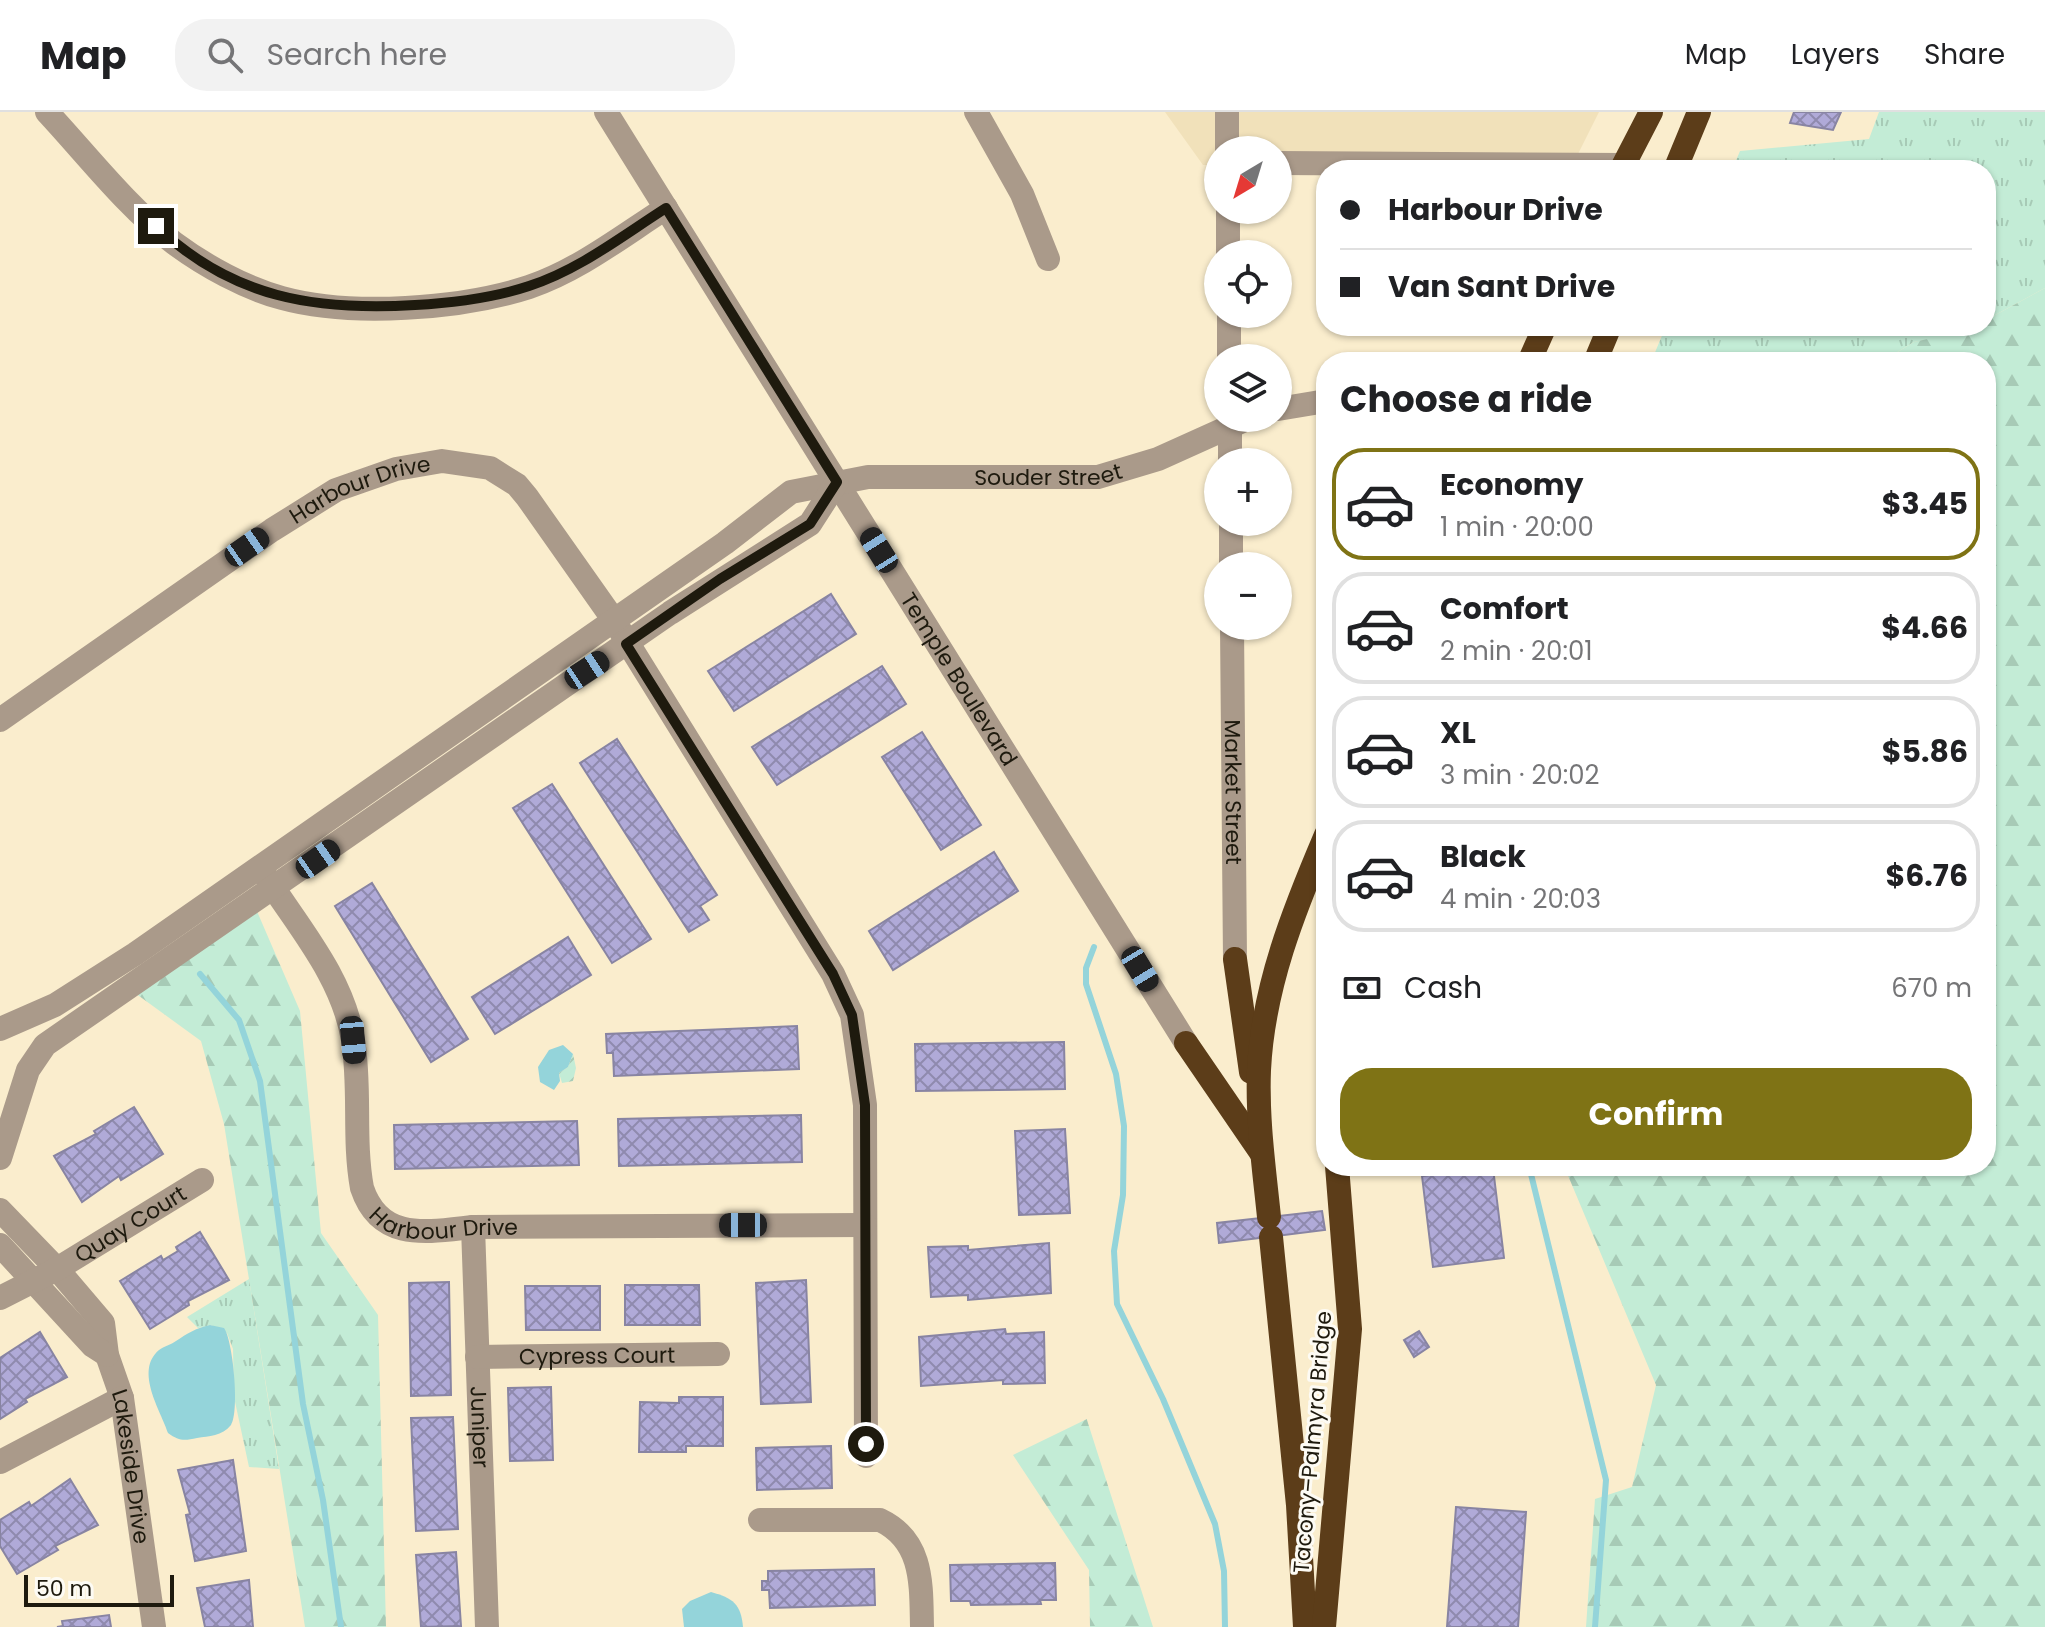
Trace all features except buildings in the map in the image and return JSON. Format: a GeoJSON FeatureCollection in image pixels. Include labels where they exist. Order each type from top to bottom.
{"type":"FeatureCollection","features":[{"type":"Feature","properties":{"kind":"highway"},"geometry":{"type":"LineString","coordinates":[[1626,160],[1651,112]]}},
{"type":"Feature","properties":{"kind":"highway"},"geometry":{"type":"LineString","coordinates":[[1679,160],[1699,112]]}},
{"type":"Feature","properties":{"kind":"highway"},"geometry":{"type":"LineString","coordinates":[[1258,1101],[1263,1034],[1275,972],[1290,922],[1316,859]]}},
{"type":"Feature","properties":{"kind":"highway"},"geometry":{"type":"LineString","coordinates":[[1235,959],[1243,1027],[1258,1101]]}},
{"type":"Feature","properties":{"kind":"highway"},"geometry":{"type":"LineString","coordinates":[[1186,1043],[1262,1154]]}},
{"type":"Feature","properties":{"kind":"highway","name":"Tacony–Palmyra Bridge"},"geometry":{"type":"LineString","coordinates":[[1258,1101],[1298,1505],[1305,1627]]}},
{"type":"Feature","properties":{"kind":"highway","name":"Tacony–Palmyra Bridge"},"geometry":{"type":"LineString","coordinates":[[1324,1627],[1349,1352],[1348,1271],[1338,1176]]}},
{"type":"Feature","properties":{"kind":"street"},"geometry":{"type":"LineString","coordinates":[[47,112],[174,243],[231,278],[281,298],[326,307],[452,303],[529,287],[588,259],[666,208]]}},
{"type":"Feature","properties":{"kind":"street","name":"Temple Boulevard"},"geometry":{"type":"LineString","coordinates":[[606,112],[1186,1043]]}},
{"type":"Feature","properties":{"kind":"street"},"geometry":{"type":"LineString","coordinates":[[976,112],[1022,194],[1048,259]]}},
{"type":"Feature","properties":{"kind":"street"},"geometry":{"type":"LineString","coordinates":[[1227,112],[1227,136]]}},
{"type":"Feature","properties":{"kind":"street"},"geometry":{"type":"LineString","coordinates":[[1292,163],[1316,163]]}},
{"type":"Feature","properties":{"kind":"street"},"geometry":{"type":"LineString","coordinates":[[1292,407],[1316,403]]}},
{"type":"Feature","properties":{"kind":"street","name":"Souder Street"},"geometry":{"type":"LineString","coordinates":[[837,482],[868,477],[1098,477],[1158,459],[1212,432]]}},
{"type":"Feature","properties":{"kind":"street","name":"Harbour Drive"},"geometry":{"type":"LineString","coordinates":[[0,720],[323,497],[364,478],[434,462],[490,468],[517,485],[613,619],[833,974],[852,1015],[865,1105],[866,1456]]}},
{"type":"Feature","properties":{"kind":"street"},"geometry":{"type":"LineString","coordinates":[[2,1149],[28,1070],[40,1050],[90,998],[259,866],[725,543],[791,492],[837,482]]}},
{"type":"Feature","properties":{"kind":"street"},"geometry":{"type":"LineString","coordinates":[[0,1029],[90,998],[274,890],[626,644],[741,566],[810,524],[837,482]]}},
{"type":"Feature","properties":{"kind":"street"},"geometry":{"type":"LineString","coordinates":[[725,543],[741,566]]}},
{"type":"Feature","properties":{"kind":"street","name":"Market Street"},"geometry":{"type":"LineString","coordinates":[[1232,640],[1235,959]]}},
{"type":"Feature","properties":{"kind":"street","name":"Harbour Drive"},"geometry":{"type":"LineString","coordinates":[[259,866],[322,959],[344,1005],[353,1040],[359,1171],[367,1204],[386,1221],[411,1231],[473,1227],[865,1225]]}},
{"type":"Feature","properties":{"kind":"street"},"geometry":{"type":"LineString","coordinates":[[0,1107],[2,1149]]}},
{"type":"Feature","properties":{"kind":"street","name":"Quay Court"},"geometry":{"type":"LineString","coordinates":[[0,1298],[57,1269],[202,1180]]}},
{"type":"Feature","properties":{"kind":"street","name":"Lakeside Drive"},"geometry":{"type":"LineString","coordinates":[[0,1210],[103,1323],[107,1355],[122,1398],[154,1627]]}},
{"type":"Feature","properties":{"kind":"street","name":"Juniper"},"geometry":{"type":"LineString","coordinates":[[473,1227],[487,1627]]}},
{"type":"Feature","properties":{"kind":"street","name":"Lakeside Drive"},"geometry":{"type":"LineString","coordinates":[[0,1245],[93,1346],[107,1355]]}},
{"type":"Feature","properties":{"kind":"street","name":"Cypress Court"},"geometry":{"type":"LineString","coordinates":[[477,1357],[718,1354]]}},
{"type":"Feature","properties":{"kind":"street"},"geometry":{"type":"LineString","coordinates":[[0,1462],[122,1398]]}},
{"type":"Feature","properties":{"kind":"street"},"geometry":{"type":"LineString","coordinates":[[760,1520],[880,1520],[895,1527],[907,1541],[921,1572],[922,1627]]}},
{"type":"Feature","properties":{"kind":"shaded area"},"geometry":{"type":"Polygon","coordinates":[[[1165,112],[1599,112],[1576,158],[1316,160],[1316,163],[1292,164],[1292,136],[1204,136],[1204,165],[1165,112]]]}},
{"type":"Feature","properties":{"kind":"green space"},"geometry":{"type":"Polygon","coordinates":[[[1879,112],[2045,112],[2045,288],[1996,315],[1996,160],[1736,160],[1740,151],[1869,139],[1879,112]]]}},
{"type":"Feature","properties":{"kind":"green space"},"geometry":{"type":"Polygon","coordinates":[[[2045,288],[2045,1627],[1586,1627],[1595,1499],[1632,1487],[1656,1385],[1568,1176],[1996,1176],[1996,352],[1898,352],[1914,342],[1941,336],[1996,336],[1996,315],[2045,288]]]}},
{"type":"Feature","properties":{"kind":"green space"},"geometry":{"type":"Polygon","coordinates":[[[1662,336],[1949,336],[1914,342],[1898,352],[1655,352],[1662,336]]]}},
{"type":"Feature","properties":{"kind":"green space"},"geometry":{"type":"Polygon","coordinates":[[[256,909],[300,1011],[321,1233],[378,1315],[386,1627],[305,1627],[224,1124],[201,1041],[135,993],[256,909]]]}},
{"type":"Feature","properties":{"kind":"green space"},"geometry":{"type":"Polygon","coordinates":[[[573,1054],[576,1068],[573,1081],[562,1083],[559,1073],[568,1067],[573,1054]]]}},
{"type":"Feature","properties":{"kind":"green space"},"geometry":{"type":"Polygon","coordinates":[[[249,1279],[279,1469],[249,1467],[234,1397],[233,1349],[227,1333],[211,1325],[198,1328],[187,1317],[249,1279]]]}},
{"type":"Feature","properties":{"kind":"green space"},"geometry":{"type":"Polygon","coordinates":[[[1087,1419],[1153,1627],[1090,1627],[1089,1570],[1013,1455],[1087,1419]]]}},
{"type":"Feature","properties":{"kind":"water"},"geometry":{"type":"Polygon","coordinates":[[[563,1045],[573,1054],[568,1067],[559,1073],[560,1081],[554,1090],[540,1082],[538,1067],[549,1050],[563,1045]]]}},
{"type":"Feature","properties":{"kind":"water"},"geometry":{"type":"Polygon","coordinates":[[[210,1325],[224,1328],[230,1346],[235,1392],[234,1418],[227,1429],[219,1433],[189,1440],[179,1439],[168,1433],[152,1391],[149,1369],[159,1350],[192,1331],[210,1325]]]}},
{"type":"Feature","properties":{"kind":"water"},"geometry":{"type":"Polygon","coordinates":[[[711,1592],[725,1597],[738,1607],[743,1627],[684,1627],[682,1609],[690,1601],[711,1592]]]}},
{"type":"Feature","properties":{"kind":"waterway"},"geometry":{"type":"LineString","coordinates":[[1094,947],[1086,968],[1086,984],[1116,1074],[1124,1126],[1123,1195],[1114,1251],[1117,1304],[1163,1399],[1215,1524],[1224,1571],[1225,1627]]}},
{"type":"Feature","properties":{"kind":"waterway"},"geometry":{"type":"LineString","coordinates":[[200,974],[239,1020],[260,1081],[303,1404],[323,1500],[341,1627]]}},
{"type":"Feature","properties":{"kind":"waterway"},"geometry":{"type":"LineString","coordinates":[[1531,1176],[1606,1480],[1595,1627]]}},
{"type":"Feature","properties":{"kind":"route"},"geometry":{"type":"LineString","coordinates":[[156,226],[174,243],[231,278],[281,298],[326,307],[376,307],[452,303],[529,287],[588,259],[666,208],[837,482],[810,524],[720,579],[626,644],[833,974],[852,1015],[861,1056],[865,1105],[866,1444]]}}]}
